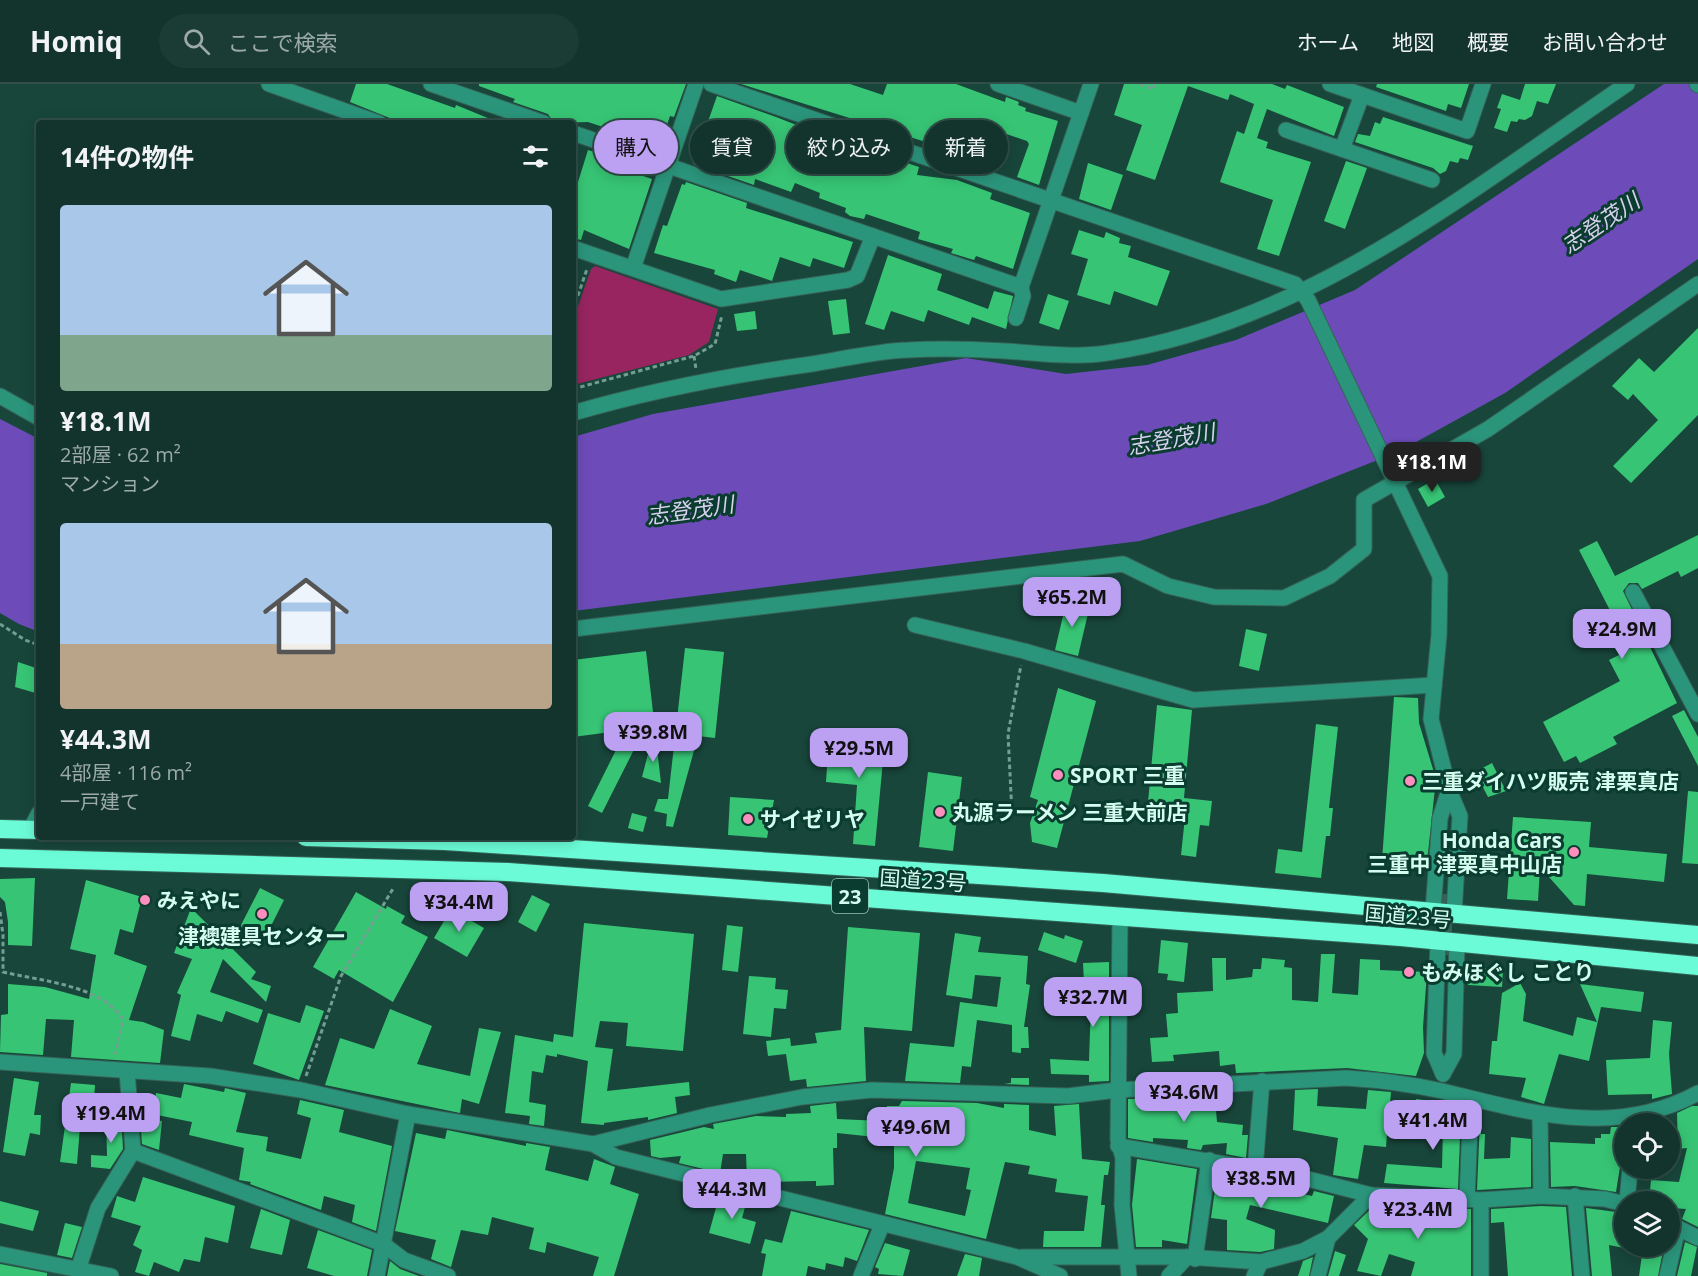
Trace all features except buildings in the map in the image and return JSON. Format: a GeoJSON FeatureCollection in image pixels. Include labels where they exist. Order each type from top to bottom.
{"type":"FeatureCollection","features":[{"type":"Feature","properties":{"kind":"highway"},"geometry":{"type":"LineString","coordinates":[[0,829],[34,830]]}},
{"type":"Feature","properties":{"kind":"highway","name":"国道23号"},"geometry":{"type":"LineString","coordinates":[[410,840],[1103,883],[1698,935]]}},
{"type":"Feature","properties":{"kind":"highway","name":"国道23号"},"geometry":{"type":"LineString","coordinates":[[0,858],[520,873],[1438,941],[1698,966]]}},
{"type":"Feature","properties":{"kind":"street"},"geometry":{"type":"LineString","coordinates":[[269,84],[371,120]]}},
{"type":"Feature","properties":{"kind":"street"},"geometry":{"type":"LineString","coordinates":[[431,84],[535,120]]}},
{"type":"Feature","properties":{"kind":"street"},"geometry":{"type":"LineString","coordinates":[[678,136],[696,84]]}},
{"type":"Feature","properties":{"kind":"street"},"geometry":{"type":"LineString","coordinates":[[711,84],[1295,284],[1305,296],[1440,576],[1440,624],[1431,719],[1449,790],[1460,816],[1454,913]]}},
{"type":"Feature","properties":{"kind":"street"},"geometry":{"type":"LineString","coordinates":[[998,84],[1081,113]]}},
{"type":"Feature","properties":{"kind":"street"},"geometry":{"type":"LineString","coordinates":[[1016,318],[1023,296],[1021,287],[1091,84]]}},
{"type":"Feature","properties":{"kind":"street"},"geometry":{"type":"LineString","coordinates":[[1330,84],[1467,131],[1483,84]]}},
{"type":"Feature","properties":{"kind":"street"},"geometry":{"type":"LineString","coordinates":[[576,411],[653,390],[748,373],[905,350],[958,349],[1077,356],[1106,354],[1206,330],[1305,296],[1420,224],[1627,84]]}},
{"type":"Feature","properties":{"kind":"street"},"geometry":{"type":"LineString","coordinates":[[1342,149],[1362,95]]}},
{"type":"Feature","properties":{"kind":"street"},"geometry":{"type":"LineString","coordinates":[[1286,130],[1432,180]]}},
{"type":"Feature","properties":{"kind":"street"},"geometry":{"type":"LineString","coordinates":[[576,134],[594,140]]}},
{"type":"Feature","properties":{"kind":"street"},"geometry":{"type":"LineString","coordinates":[[678,168],[1021,287]]}},
{"type":"Feature","properties":{"kind":"street"},"geometry":{"type":"LineString","coordinates":[[633,268],[665,174]]}},
{"type":"Feature","properties":{"kind":"street"},"geometry":{"type":"LineString","coordinates":[[576,249],[721,299],[848,280],[857,276],[873,236]]}},
{"type":"Feature","properties":{"kind":"street"},"geometry":{"type":"LineString","coordinates":[[576,629],[1123,564],[1168,586],[1214,597],[1284,598],[1330,576],[1364,549],[1364,500],[1488,429],[1698,284]]}},
{"type":"Feature","properties":{"kind":"street"},"geometry":{"type":"LineString","coordinates":[[0,396],[36,416]]}},
{"type":"Feature","properties":{"kind":"street"},"geometry":{"type":"LineString","coordinates":[[1634,592],[1698,714]]}},
{"type":"Feature","properties":{"kind":"street"},"geometry":{"type":"LineString","coordinates":[[915,625],[1024,651],[1192,700],[1434,685]]}},
{"type":"Feature","properties":{"kind":"street"},"geometry":{"type":"LineString","coordinates":[[1444,894],[1450,818],[1449,790]]}},
{"type":"Feature","properties":{"kind":"street"},"geometry":{"type":"LineString","coordinates":[[1433,911],[1440,818],[1449,790]]}},
{"type":"Feature","properties":{"kind":"street"},"geometry":{"type":"LineString","coordinates":[[1120,918],[1118,1146],[1123,1158],[1122,1204],[1129,1276]]}},
{"type":"Feature","properties":{"kind":"street"},"geometry":{"type":"LineString","coordinates":[[1438,941],[1434,1053],[1443,1074]]}},
{"type":"Feature","properties":{"kind":"street"},"geometry":{"type":"LineString","coordinates":[[1443,1074],[1454,1054],[1457,943]]}},
{"type":"Feature","properties":{"kind":"street"},"geometry":{"type":"LineString","coordinates":[[1442,1091],[1445,963]]}},
{"type":"Feature","properties":{"kind":"street"},"geometry":{"type":"LineString","coordinates":[[0,1062],[210,1076],[301,1090],[408,1114],[593,1144],[616,1157],[1017,1257],[1060,1276]]}},
{"type":"Feature","properties":{"kind":"street"},"geometry":{"type":"LineString","coordinates":[[81,1273],[79,1267],[98,1208],[133,1151],[127,1071]]}},
{"type":"Feature","properties":{"kind":"street"},"geometry":{"type":"LineString","coordinates":[[593,1144],[710,1115],[802,1097],[872,1090],[1068,1096],[1117,1090],[1346,1078],[1377,1080],[1442,1091],[1471,1100],[1540,1115],[1614,1119]]}},
{"type":"Feature","properties":{"kind":"street"},"geometry":{"type":"LineString","coordinates":[[1255,1168],[1262,1081]]}},
{"type":"Feature","properties":{"kind":"street"},"geometry":{"type":"LineString","coordinates":[[1651,1113],[1680,1103],[1698,1093]]}},
{"type":"Feature","properties":{"kind":"street"},"geometry":{"type":"LineString","coordinates":[[1471,1100],[1474,1200],[1481,1276]]}},
{"type":"Feature","properties":{"kind":"street"},"geometry":{"type":"LineString","coordinates":[[377,1276],[408,1114]]}},
{"type":"Feature","properties":{"kind":"street"},"geometry":{"type":"LineString","coordinates":[[1540,1115],[1541,1196]]}},
{"type":"Feature","properties":{"kind":"street"},"geometry":{"type":"LineString","coordinates":[[1118,1146],[1255,1168],[1371,1195],[1474,1200],[1575,1196],[1614,1201]]}},
{"type":"Feature","properties":{"kind":"street"},"geometry":{"type":"LineString","coordinates":[[133,1151],[383,1244],[404,1260],[448,1276]]}},
{"type":"Feature","properties":{"kind":"street"},"geometry":{"type":"LineString","coordinates":[[1169,1276],[1191,1258],[1209,1160]]}},
{"type":"Feature","properties":{"kind":"street"},"geometry":{"type":"LineString","coordinates":[[1017,1257],[1051,1255],[1191,1258],[1258,1269],[1328,1238],[1371,1195]]}},
{"type":"Feature","properties":{"kind":"street"},"geometry":{"type":"LineString","coordinates":[[1575,1196],[1582,1276]]}},
{"type":"Feature","properties":{"kind":"street"},"geometry":{"type":"LineString","coordinates":[[861,1276],[882,1225]]}},
{"type":"Feature","properties":{"kind":"street"},"geometry":{"type":"LineString","coordinates":[[1680,1229],[1698,1238]]}},
{"type":"Feature","properties":{"kind":"street"},"geometry":{"type":"LineString","coordinates":[[1318,1276],[1328,1238]]}},
{"type":"Feature","properties":{"kind":"street"},"geometry":{"type":"LineString","coordinates":[[0,1254],[81,1273],[111,1276]]}},
{"type":"Feature","properties":{"kind":"street"},"geometry":{"type":"LineString","coordinates":[[1667,1276],[1670,1257]]}},
{"type":"Feature","properties":{"kind":"path"},"geometry":{"type":"LineString","coordinates":[[1140,84],[1153,89],[1155,84]]}},
{"type":"Feature","properties":{"kind":"path"},"geometry":{"type":"LineString","coordinates":[[576,301],[592,254]]}},
{"type":"Feature","properties":{"kind":"path"},"geometry":{"type":"LineString","coordinates":[[576,388],[694,356],[715,344],[723,308],[721,299]]}},
{"type":"Feature","properties":{"kind":"path"},"geometry":{"type":"LineString","coordinates":[[0,624],[25,640],[36,644]]}},
{"type":"Feature","properties":{"kind":"path"},"geometry":{"type":"LineString","coordinates":[[1012,814],[1008,734],[1024,651]]}},
{"type":"Feature","properties":{"kind":"path"},"geometry":{"type":"LineString","coordinates":[[301,1090],[341,976],[403,869]]}},
{"type":"Feature","properties":{"kind":"path"},"geometry":{"type":"LineString","coordinates":[[0,912],[3,935],[3,972],[97,994],[115,1007],[123,1020],[111,1069]]}},
{"type":"Feature","properties":{"kind":"shaded area"},"geometry":{"type":"Polygon","coordinates":[[[595,266],[718,309],[709,342],[689,355],[576,384],[576,312],[591,269],[595,266]]]}},
{"type":"Feature","properties":{"kind":"shaded area"},"geometry":{"type":"Polygon","coordinates":[[[0,1258],[76,1276],[0,1276],[0,1258]]]}},
{"type":"Feature","properties":{"kind":"water","name":"志登茂川"},"geometry":{"type":"Polygon","coordinates":[[[1664,84],[1698,84],[1698,259],[1505,393],[1398,452],[1266,504],[1140,541],[576,611],[576,436],[653,414],[966,358],[1066,374],[1147,365],[1236,340],[1355,290],[1664,84]]]}},
{"type":"Feature","properties":{"kind":"water"},"geometry":{"type":"Polygon","coordinates":[[[0,419],[36,437],[36,631],[0,613],[0,419]]]}},
{"type":"Feature","properties":{"kind":"tunnel"},"geometry":{"type":"LineString","coordinates":[[1444,894],[1445,963]]}},
{"type":"Feature","properties":{"kind":"place","name":"SPORT 三重"},"geometry":{"type":"Point","coordinates":[1058,775]}},
{"type":"Feature","properties":{"kind":"place","name":"三重ダイハツ販売 津栗真店"},"geometry":{"type":"Point","coordinates":[1410,781]}},
{"type":"Feature","properties":{"kind":"place","name":"丸源ラーメン 三重大前店"},"geometry":{"type":"Point","coordinates":[940,812]}},
{"type":"Feature","properties":{"kind":"place","name":"サイゼリヤ"},"geometry":{"type":"Point","coordinates":[748,819]}},
{"type":"Feature","properties":{"kind":"place","name":"Honda Cars 三重中 津栗真中山店"},"geometry":{"type":"Point","coordinates":[1574,852]}},
{"type":"Feature","properties":{"kind":"place","name":"みえやに"},"geometry":{"type":"Point","coordinates":[145,900]}},
{"type":"Feature","properties":{"kind":"place","name":"津襖建具センター"},"geometry":{"type":"Point","coordinates":[262,914]}},
{"type":"Feature","properties":{"kind":"place","name":"もみほぐし ことり"},"geometry":{"type":"Point","coordinates":[1409,972]}}]}
